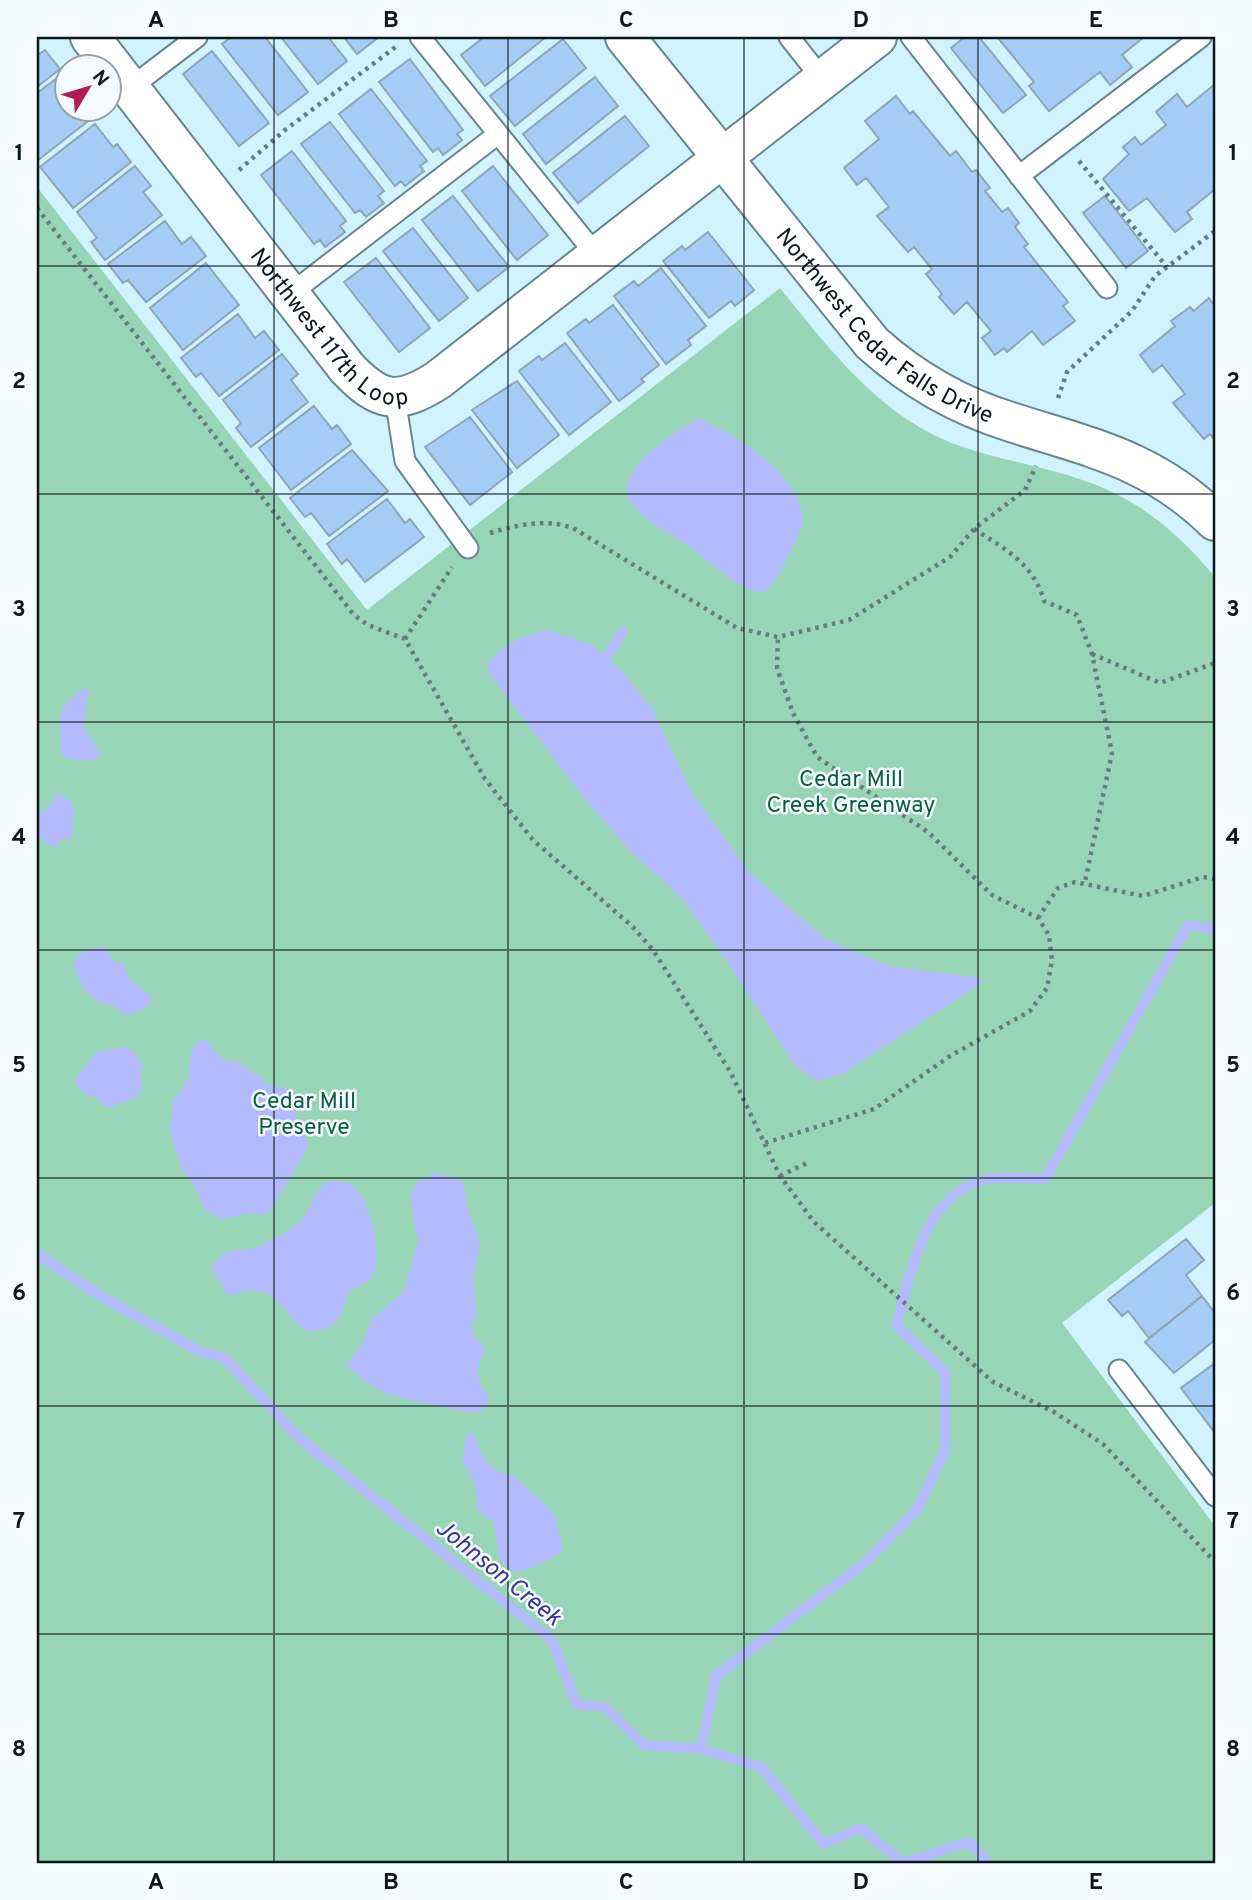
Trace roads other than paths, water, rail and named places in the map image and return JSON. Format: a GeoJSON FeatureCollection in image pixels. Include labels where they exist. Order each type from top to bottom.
{"type":"FeatureCollection","features":[{"type":"Feature","properties":{"kind":"street","name":"Northwest 117th Loop"},"geometry":{"type":"LineString","coordinates":[[90,37],[357,378],[375,393],[395,398],[415,394],[438,380],[877,37]]}},
{"type":"Feature","properties":{"kind":"street","name":"Northwest Cedar Falls Drive"},"geometry":{"type":"LineString","coordinates":[[625,37],[873,343],[893,362],[915,378],[975,408],[1104,450],[1144,468],[1180,491],[1215,521]]}},
{"type":"Feature","properties":{"kind":"lane"},"geometry":{"type":"LineString","coordinates":[[130,88],[197,37]]}},
{"type":"Feature","properties":{"kind":"lane"},"geometry":{"type":"LineString","coordinates":[[420,37],[597,256]]}},
{"type":"Feature","properties":{"kind":"lane"},"geometry":{"type":"LineString","coordinates":[[789,37],[823,80]]}},
{"type":"Feature","properties":{"kind":"lane"},"geometry":{"type":"LineString","coordinates":[[911,37],[1107,288]]}},
{"type":"Feature","properties":{"kind":"lane"},"geometry":{"type":"LineString","coordinates":[[1019,176],[1201,37]]}},
{"type":"Feature","properties":{"kind":"lane"},"geometry":{"type":"LineString","coordinates":[[290,294],[498,134]]}},
{"type":"Feature","properties":{"kind":"lane"},"geometry":{"type":"LineString","coordinates":[[395,398],[405,461],[468,548]]}},
{"type":"Feature","properties":{"kind":"lane"},"geometry":{"type":"LineString","coordinates":[[1119,1370],[1215,1496]]}},
{"type":"Feature","properties":{"kind":"water"},"geometry":{"type":"Polygon","coordinates":[[[699,419],[731,435],[765,459],[780,473],[800,505],[800,531],[777,576],[763,593],[732,580],[686,544],[649,521],[631,503],[627,491],[637,465],[662,442],[699,419]]]}},
{"type":"Feature","properties":{"kind":"water"},"geometry":{"type":"Polygon","coordinates":[[[549,630],[594,646],[623,672],[653,710],[691,792],[750,873],[825,939],[888,966],[983,978],[981,983],[842,1074],[820,1081],[813,1079],[794,1064],[727,961],[680,896],[630,851],[581,794],[490,675],[487,665],[499,651],[523,638],[549,630]]]}},
{"type":"Feature","properties":{"kind":"water"},"geometry":{"type":"Polygon","coordinates":[[[82,689],[91,692],[86,700],[84,726],[100,754],[94,761],[67,758],[60,753],[62,712],[82,689]]]}},
{"type":"Feature","properties":{"kind":"water"},"geometry":{"type":"Polygon","coordinates":[[[56,793],[72,802],[72,839],[62,839],[58,846],[48,846],[42,838],[37,837],[37,813],[47,810],[56,793]]]}},
{"type":"Feature","properties":{"kind":"water"},"geometry":{"type":"Polygon","coordinates":[[[104,947],[114,962],[123,962],[130,980],[152,997],[151,1004],[126,1016],[112,1004],[98,1002],[87,992],[73,964],[82,953],[104,947]]]}},
{"type":"Feature","properties":{"kind":"water"},"geometry":{"type":"Polygon","coordinates":[[[204,1039],[222,1058],[238,1061],[252,1073],[261,1076],[265,1084],[293,1090],[299,1098],[296,1121],[308,1141],[307,1150],[267,1215],[249,1213],[222,1219],[205,1211],[195,1186],[184,1172],[169,1129],[173,1102],[188,1079],[191,1052],[196,1044],[204,1039]]]}},
{"type":"Feature","properties":{"kind":"water"},"geometry":{"type":"Polygon","coordinates":[[[124,1047],[133,1051],[144,1068],[140,1070],[142,1089],[137,1097],[110,1107],[101,1104],[96,1097],[87,1096],[74,1082],[96,1052],[124,1047]]]}},
{"type":"Feature","properties":{"kind":"water"},"geometry":{"type":"Polygon","coordinates":[[[436,1173],[454,1177],[463,1183],[468,1210],[481,1246],[473,1274],[476,1312],[472,1328],[474,1337],[482,1343],[484,1353],[478,1375],[489,1397],[487,1406],[479,1412],[463,1412],[381,1391],[346,1365],[362,1344],[373,1318],[401,1294],[406,1285],[418,1241],[410,1196],[419,1181],[436,1173]]]}},
{"type":"Feature","properties":{"kind":"water"},"geometry":{"type":"Polygon","coordinates":[[[328,1182],[348,1184],[360,1194],[370,1216],[376,1241],[376,1265],[371,1279],[352,1289],[335,1322],[322,1330],[311,1332],[303,1328],[279,1302],[264,1292],[251,1290],[228,1295],[213,1272],[214,1263],[226,1253],[262,1245],[296,1225],[305,1215],[318,1191],[328,1182]]]}},
{"type":"Feature","properties":{"kind":"water"},"geometry":{"type":"Polygon","coordinates":[[[467,1434],[474,1434],[484,1458],[493,1468],[517,1477],[551,1510],[558,1526],[561,1553],[527,1570],[509,1571],[499,1556],[494,1522],[478,1511],[475,1484],[462,1460],[467,1434]]]}},
{"type":"Feature","properties":{"kind":"waterway"},"geometry":{"type":"LineString","coordinates":[[607,658],[623,631]]}},
{"type":"Feature","properties":{"kind":"waterway"},"geometry":{"type":"LineString","coordinates":[[701,1749],[716,1676],[866,1562],[917,1510],[945,1450],[945,1372],[896,1325],[914,1262],[932,1222],[944,1204],[960,1191],[980,1181],[1003,1178],[1045,1179],[1188,925],[1215,929]]}},
{"type":"Feature","properties":{"kind":"waterway","name":"Johnson Creek"},"geometry":{"type":"LineString","coordinates":[[37,1254],[102,1297],[201,1352],[224,1357],[299,1438],[552,1640],[577,1705],[605,1707],[644,1745],[701,1749],[761,1767],[824,1844],[861,1828],[903,1863],[969,1842],[988,1863]]}},
{"type":"Feature","properties":{"kind":"park label","name":"Cedar Mill Creek Greenway"},"geometry":{"type":"Point","coordinates":[851,791]}},
{"type":"Feature","properties":{"kind":"park label","name":"Cedar Mill Preserve"},"geometry":{"type":"Point","coordinates":[304,1113]}}]}
